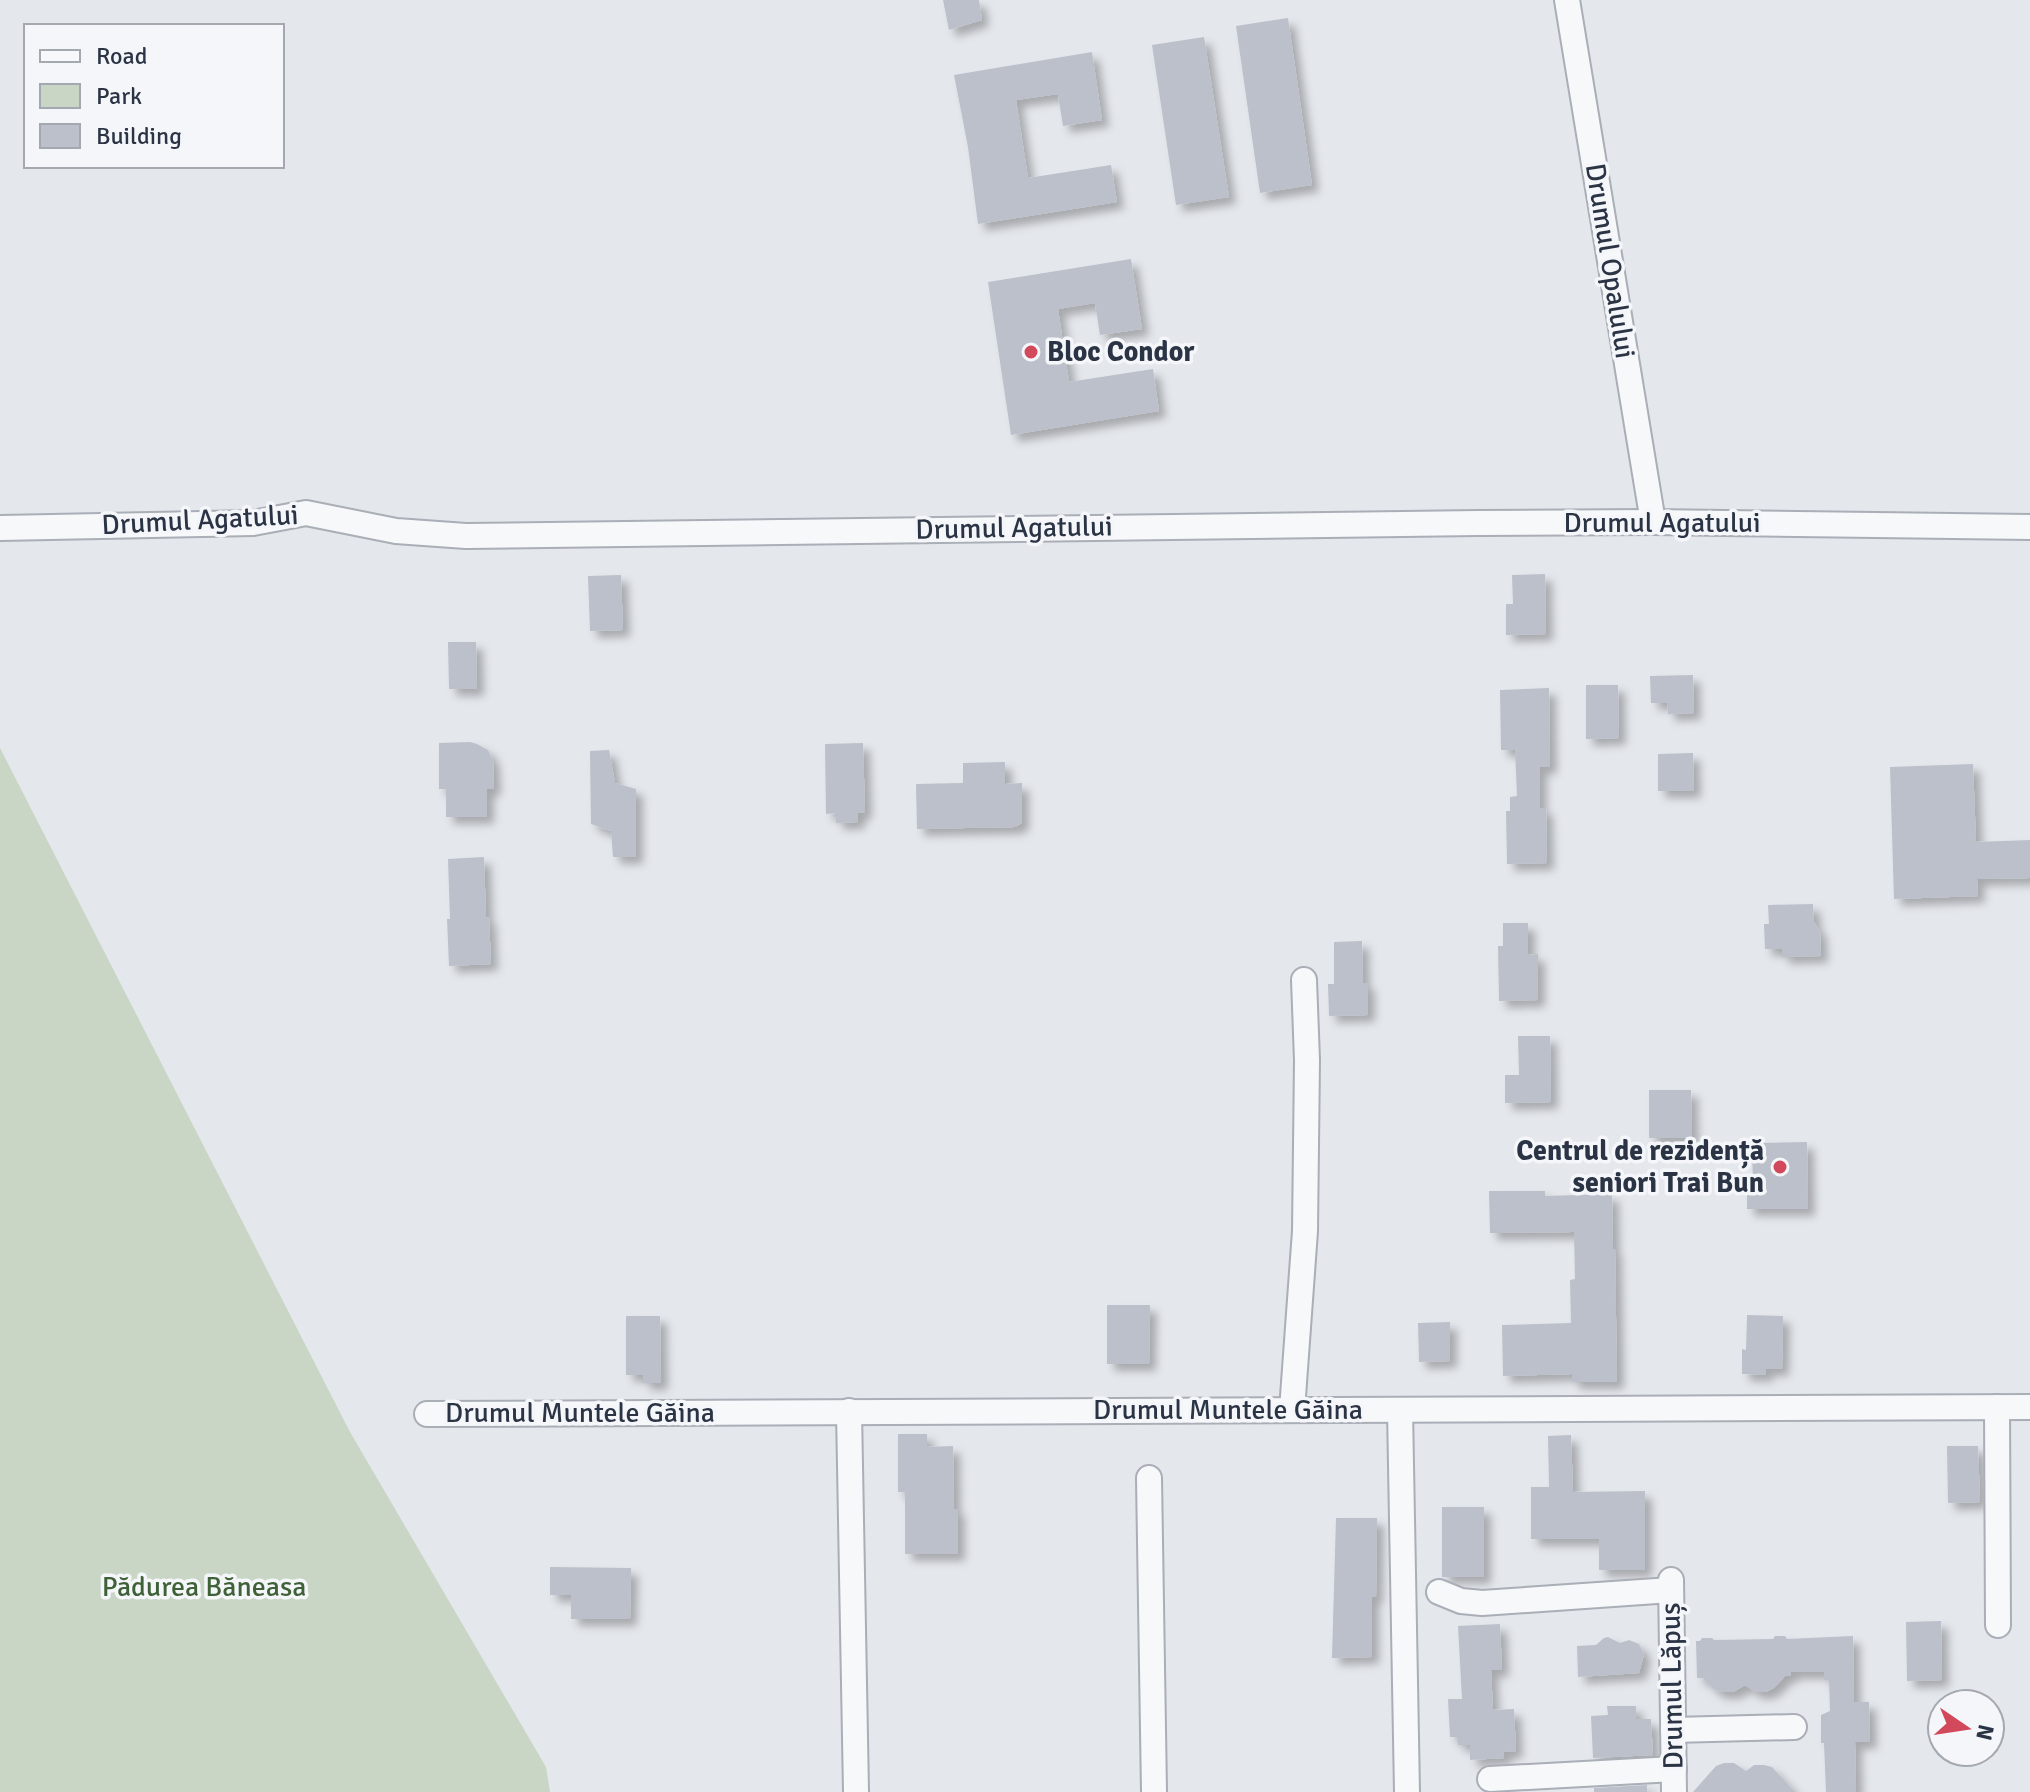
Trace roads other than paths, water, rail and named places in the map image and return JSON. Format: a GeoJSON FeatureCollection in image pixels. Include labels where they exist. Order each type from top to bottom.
{"type":"FeatureCollection","features":[{"type":"Feature","properties":{"kind":"street","name":"Drumul Opalului"},"geometry":{"type":"LineString","coordinates":[[1567,0],[1653,522]]}},
{"type":"Feature","properties":{"kind":"street","name":"Drumul Agatului"},"geometry":{"type":"LineString","coordinates":[[0,528],[253,523],[306,513],[396,531],[466,536],[1653,522],[2030,527]]}},
{"type":"Feature","properties":{"kind":"street"},"geometry":{"type":"LineString","coordinates":[[1292,1410],[1305,1231],[1307,1060],[1304,980]]}},
{"type":"Feature","properties":{"kind":"street"},"geometry":{"type":"LineString","coordinates":[[1997,1407],[1998,1625]]}},
{"type":"Feature","properties":{"kind":"street","name":"Drumul Muntele Găina"},"geometry":{"type":"LineString","coordinates":[[427,1414],[2030,1407]]}},
{"type":"Feature","properties":{"kind":"street"},"geometry":{"type":"LineString","coordinates":[[1400,1410],[1407,1792]]}},
{"type":"Feature","properties":{"kind":"street"},"geometry":{"type":"LineString","coordinates":[[849,1411],[856,1792]]}},
{"type":"Feature","properties":{"kind":"street"},"geometry":{"type":"LineString","coordinates":[[1149,1478],[1154,1792]]}},
{"type":"Feature","properties":{"kind":"street","name":"Drumul Lăpuș"},"geometry":{"type":"LineString","coordinates":[[1439,1592],[1461,1601],[1482,1603],[1671,1585],[1674,1780]]}},
{"type":"Feature","properties":{"kind":"street"},"geometry":{"type":"LineString","coordinates":[[1673,1730],[1794,1727]]}},
{"type":"Feature","properties":{"kind":"street"},"geometry":{"type":"LineString","coordinates":[[1490,1779],[1674,1780]]}},
{"type":"Feature","properties":{"kind":"place","name":"Bloc Condor"},"geometry":{"type":"Point","coordinates":[1031,352]}},
{"type":"Feature","properties":{"kind":"place","name":"Centrul de rezidență seniori Trai Bun"},"geometry":{"type":"Point","coordinates":[1780,1167]}},
{"type":"Feature","properties":{"kind":"park label","name":"Pădurea Băneasa"},"geometry":{"type":"Point","coordinates":[204,1587]}}]}
